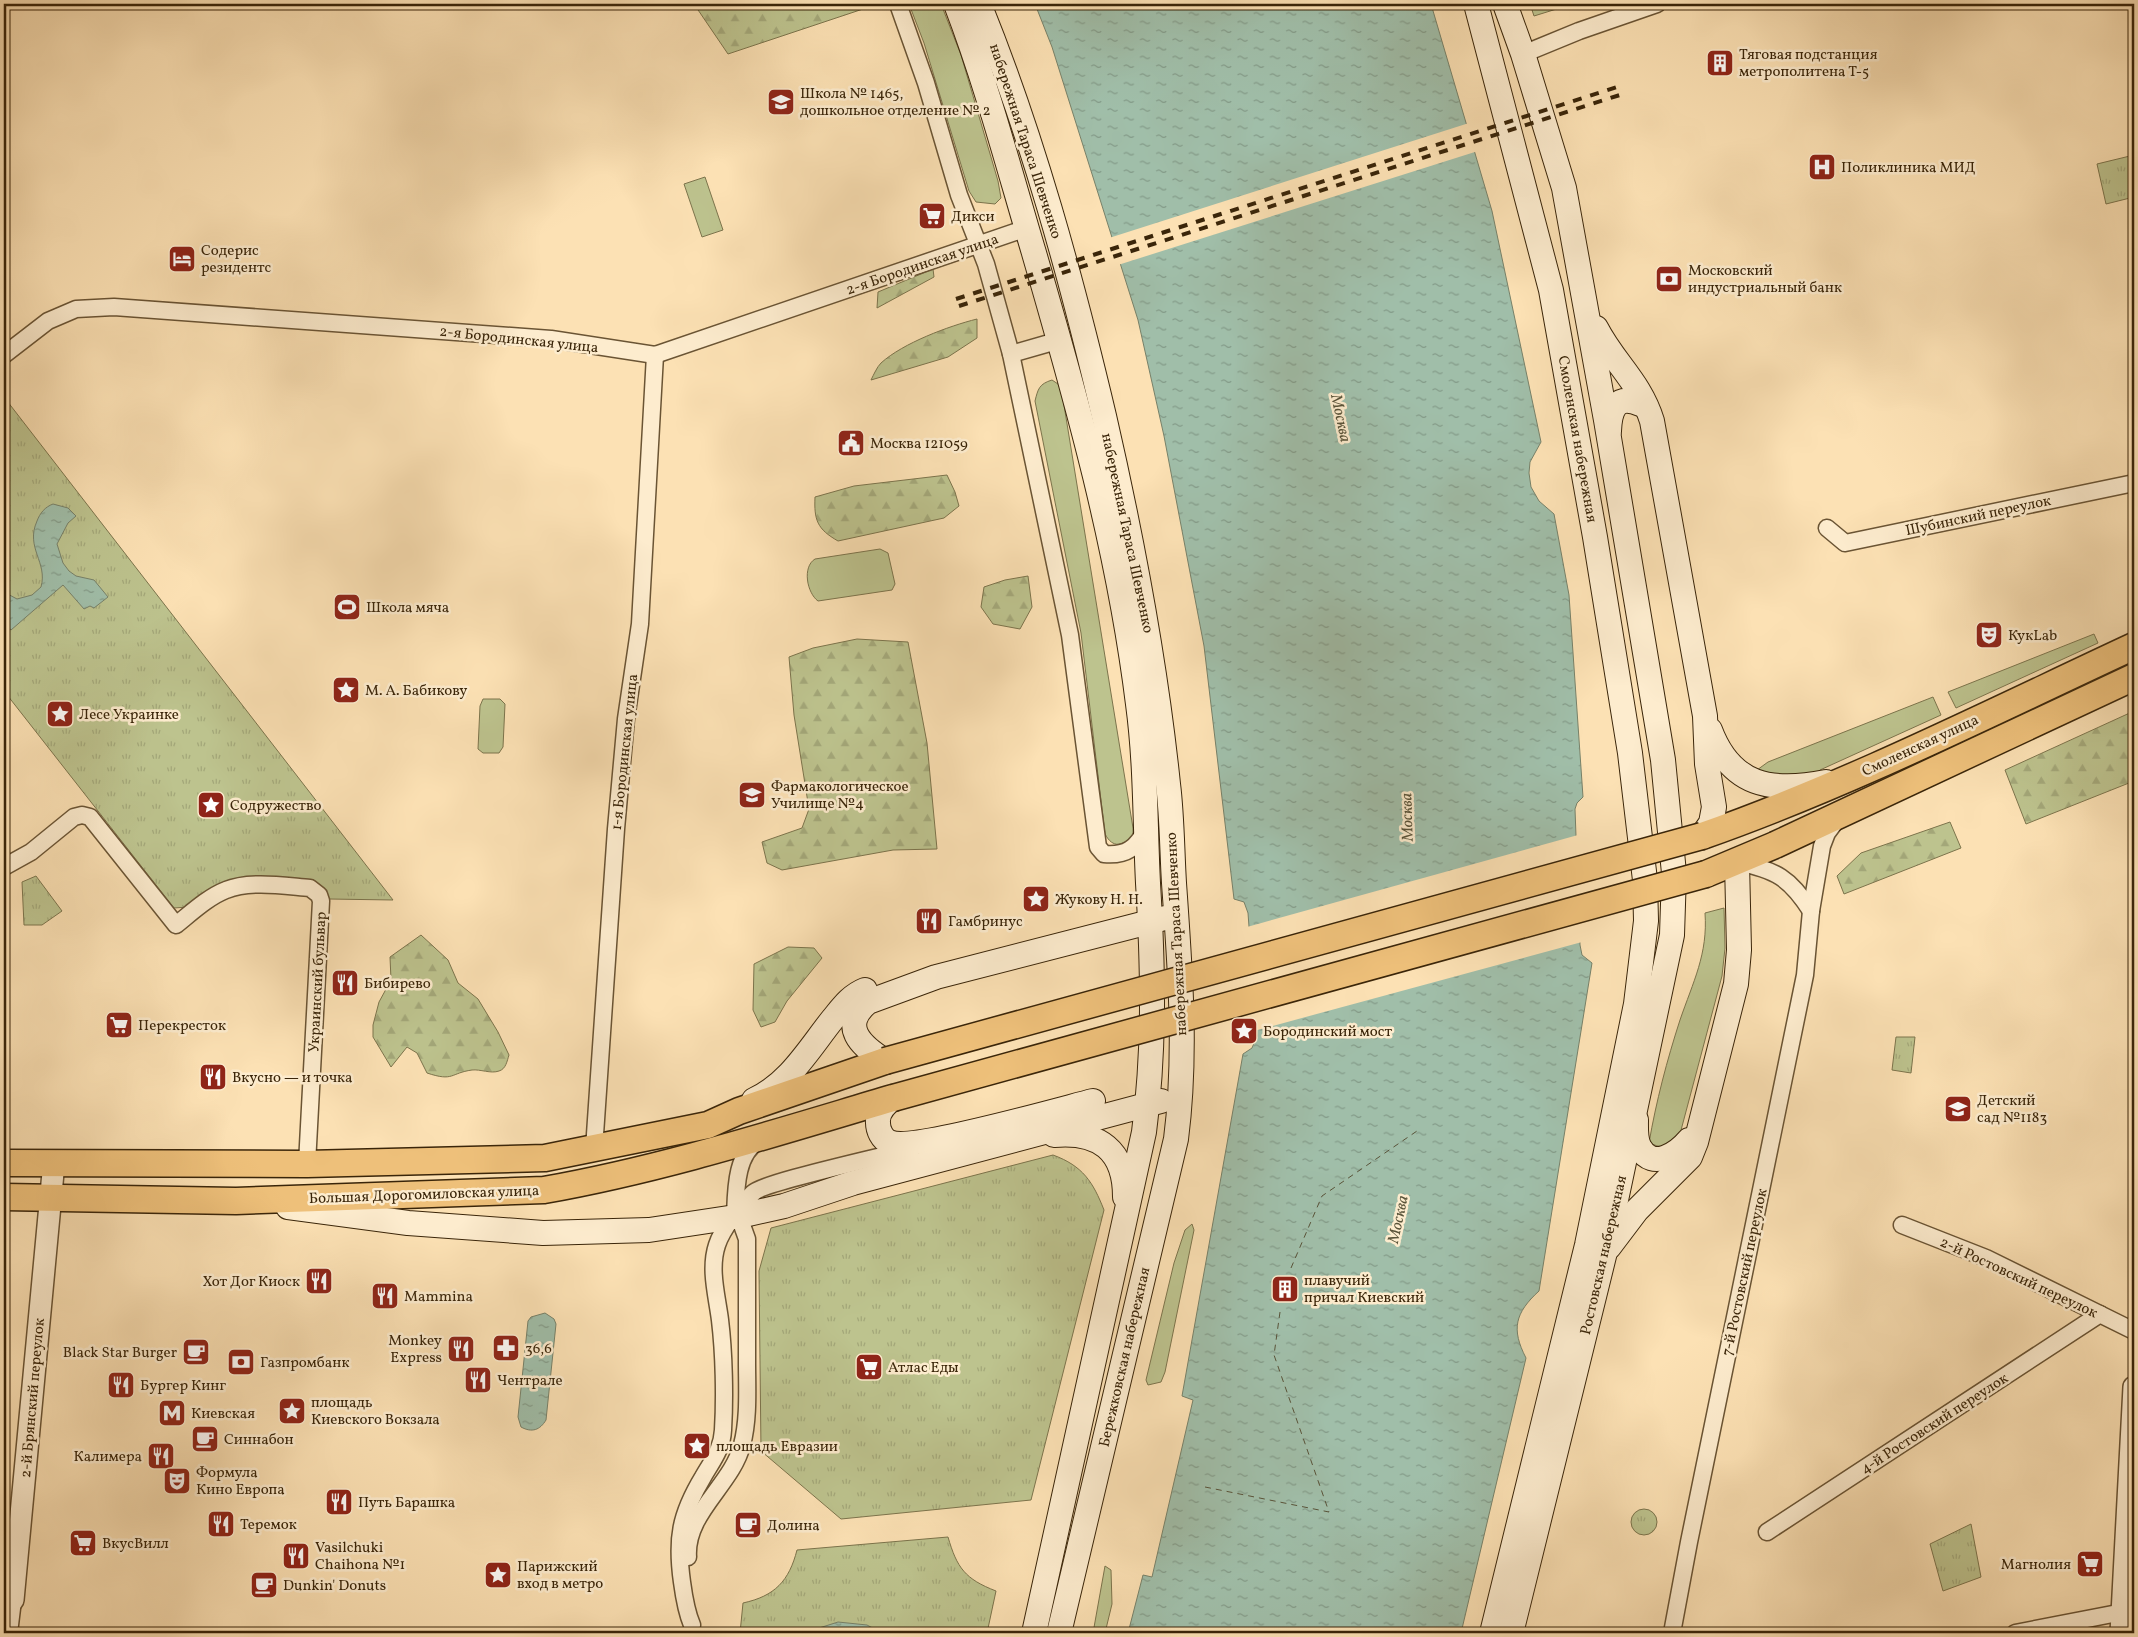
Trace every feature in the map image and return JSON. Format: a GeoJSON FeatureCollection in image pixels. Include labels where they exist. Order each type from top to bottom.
{"type":"FeatureCollection","features":[{"type":"Feature","properties":{"kind":"main road","name":"набережная Тараса Шевченко"},"geometry":{"type":"LineString","coordinates":[[956,4],[980,65],[1060,340],[1098,486],[1127,628],[1138,706],[1148,826],[1153,1009],[1149,1096]]}},
{"type":"Feature","properties":{"kind":"main road","name":"набережная Тараса Шевченко"},"geometry":{"type":"LineString","coordinates":[[979,4],[1002,60],[1070,279],[1127,520],[1146,616],[1160,709],[1168,787],[1176,916],[1181,1088]]}},
{"type":"Feature","properties":{"kind":"main road","name":"Смоленская набережная"},"geometry":{"type":"LineString","coordinates":[[1476,4],[1551,290],[1595,537],[1630,753],[1645,880]]}},
{"type":"Feature","properties":{"kind":"main road","name":"Смоленская набережная"},"geometry":{"type":"LineString","coordinates":[[1505,4],[1523,54],[1564,188],[1598,370],[1663,760],[1674,873]]}},
{"type":"Feature","properties":{"kind":"main road"},"geometry":{"type":"LineString","coordinates":[[1551,290],[1570,331],[1598,370],[1616,381],[1646,413]]}},
{"type":"Feature","properties":{"kind":"main road"},"geometry":{"type":"LineString","coordinates":[[1586,305],[1608,351],[1642,393],[1705,716],[1707,764],[1714,807],[1711,822],[1702,836]]}},
{"type":"Feature","properties":{"kind":"main road"},"geometry":{"type":"LineString","coordinates":[[1609,435],[1610,419],[1613,408],[1617,404],[1624,401],[1646,413]]}},
{"type":"Feature","properties":{"kind":"main road","name":"Смоленская улица"},"geometry":{"type":"LineString","coordinates":[[885,1061],[1702,836],[1746,821],[1851,777],[2134,646]]}},
{"type":"Feature","properties":{"kind":"main road","name":"Смоленская улица"},"geometry":{"type":"LineString","coordinates":[[893,1098],[1706,874],[1737,862],[2134,677]]}},
{"type":"Feature","properties":{"kind":"main road"},"geometry":{"type":"LineString","coordinates":[[1705,716],[1715,744],[1725,760],[1741,775],[1759,783],[1777,787],[1803,787],[1851,777]]}},
{"type":"Feature","properties":{"kind":"main road"},"geometry":{"type":"LineString","coordinates":[[1605,1252],[1637,1210],[1690,1157],[1696,1142],[1701,1116],[1736,984],[1740,950],[1737,862]]}},
{"type":"Feature","properties":{"kind":"main road","name":"Ростовская набережная"},"geometry":{"type":"LineString","coordinates":[[1512,1633],[1605,1252],[1672,935],[1674,873]]}},
{"type":"Feature","properties":{"kind":"main road","name":"Ростовская набережная"},"geometry":{"type":"LineString","coordinates":[[1492,1633],[1595,1206],[1636,1004],[1646,921],[1645,880]]}},
{"type":"Feature","properties":{"kind":"main road"},"geometry":{"type":"LineString","coordinates":[[708,1125],[760,1098],[779,1084],[795,1069],[848,1000],[857,993],[869,988],[936,977],[1176,916]]}},
{"type":"Feature","properties":{"kind":"main road"},"geometry":{"type":"LineString","coordinates":[[885,1061],[870,1052],[858,1039],[854,1028],[855,1018],[859,1009],[868,1002],[936,977]]}},
{"type":"Feature","properties":{"kind":"main road","name":"Большая Дорогомиловская улица"},"geometry":{"type":"LineString","coordinates":[[4,1163],[307,1164],[545,1158],[708,1125],[739,1112],[885,1061]]}},
{"type":"Feature","properties":{"kind":"main road"},"geometry":{"type":"LineString","coordinates":[[893,1098],[880,1112],[878,1122],[883,1138],[889,1142],[903,1144],[936,1140],[1181,1088]]}},
{"type":"Feature","properties":{"kind":"main road","name":"Бережковская набережная"},"geometry":{"type":"LineString","coordinates":[[1059,1633],[1176,1139],[1181,1088]]}},
{"type":"Feature","properties":{"kind":"main road"},"geometry":{"type":"LineString","coordinates":[[236,1201],[408,1223],[543,1233],[649,1230],[734,1217],[784,1206],[853,1183],[1025,1138],[1149,1096]]}},
{"type":"Feature","properties":{"kind":"main road","name":"Бережковская набережная"},"geometry":{"type":"LineString","coordinates":[[1034,1633],[1126,1218],[1144,1132],[1149,1096]]}},
{"type":"Feature","properties":{"kind":"main road","name":"Большая Дорогомиловская улица"},"geometry":{"type":"LineString","coordinates":[[4,1197],[236,1201],[544,1190],[665,1164],[893,1098]]}},
{"type":"Feature","properties":{"kind":"main road"},"geometry":{"type":"LineString","coordinates":[[1635,1107],[1640,1148],[1647,1156],[1658,1159],[1673,1156],[1689,1141],[1701,1116]]}},
{"type":"Feature","properties":{"kind":"main road"},"geometry":{"type":"LineString","coordinates":[[1025,1138],[1075,1134],[1092,1138],[1112,1150],[1124,1172],[1126,1218]]}},
{"type":"Feature","properties":{"kind":"street","name":"набережная Тараса Шевченко"},"geometry":{"type":"LineString","coordinates":[[898,4],[926,82],[959,195],[994,289],[1012,354],[1070,635],[1098,847],[1104,854],[1115,855],[1130,851],[1138,844],[1148,826]]}},
{"type":"Feature","properties":{"kind":"street"},"geometry":{"type":"LineString","coordinates":[[1523,54],[1579,31],[1657,4]]}},
{"type":"Feature","properties":{"kind":"street","name":"2-я Бородинская улица"},"geometry":{"type":"LineString","coordinates":[[4,355],[48,321],[76,309],[114,307],[551,339],[655,355],[1027,228]]}},
{"type":"Feature","properties":{"kind":"street"},"geometry":{"type":"LineString","coordinates":[[1012,354],[1060,340]]}},
{"type":"Feature","properties":{"kind":"street","name":"1-я Бородинская улица"},"geometry":{"type":"LineString","coordinates":[[594,1149],[616,829],[626,719],[640,624],[655,355]]}},
{"type":"Feature","properties":{"kind":"street","name":"Шубинский переулок"},"geometry":{"type":"LineString","coordinates":[[1827,528],[1845,543],[2134,483]]}},
{"type":"Feature","properties":{"kind":"street","name":"7-й Ростовский переулок"},"geometry":{"type":"LineString","coordinates":[[1672,1633],[1805,974],[1811,911],[1822,846],[1841,814]]}},
{"type":"Feature","properties":{"kind":"street","name":"Украинский бульвар"},"geometry":{"type":"LineString","coordinates":[[4,867],[31,852],[74,817],[82,815],[90,817],[176,925],[216,894],[236,887],[310,888],[319,895],[320,911],[307,1164]]}},
{"type":"Feature","properties":{"kind":"street"},"geometry":{"type":"LineString","coordinates":[[1737,862],[1764,869],[1788,882],[1811,911]]}},
{"type":"Feature","properties":{"kind":"street"},"geometry":{"type":"LineString","coordinates":[[734,1217],[742,1160],[756,1142],[773,1134]]}},
{"type":"Feature","properties":{"kind":"street"},"geometry":{"type":"LineString","coordinates":[[693,1629],[687,1613],[681,1576],[678,1546],[679,1532],[683,1517],[703,1476],[717,1456],[721,1444],[723,1397],[715,1259],[716,1246],[723,1230],[754,1191],[887,1156],[936,1140]]}},
{"type":"Feature","properties":{"kind":"street","name":"2-й Брянский переулок"},"geometry":{"type":"LineString","coordinates":[[9,1633],[8,1601],[52,1197],[54,1162]]}},
{"type":"Feature","properties":{"kind":"street"},"geometry":{"type":"LineString","coordinates":[[693,1629],[694,1611],[688,1548],[689,1539],[701,1514],[738,1459],[747,1418],[747,1239],[742,1225],[734,1217]]}},
{"type":"Feature","properties":{"kind":"street","name":"2-й Ростовский переулок"},"geometry":{"type":"LineString","coordinates":[[1902,1225],[1986,1258],[2134,1331]]}},
{"type":"Feature","properties":{"kind":"street","name":"4-й Ростовский переулок"},"geometry":{"type":"LineString","coordinates":[[1767,1532],[2100,1314]]}},
{"type":"Feature","properties":{"kind":"street"},"geometry":{"type":"LineString","coordinates":[[2121,1633],[2130,1526],[2134,1386]]}},
{"type":"Feature","properties":{"kind":"street"},"geometry":{"type":"LineString","coordinates":[[2015,1633],[2123,1612]]}},
{"type":"Feature","properties":{"kind":"green space"},"geometry":{"type":"Polygon","coordinates":[[[694,4],[868,4],[869,7],[728,54],[694,4]]]}},
{"type":"Feature","properties":{"kind":"green space"},"geometry":{"type":"Polygon","coordinates":[[[909,4],[941,4],[961,55],[998,181],[1001,198],[995,204],[976,202],[969,191],[924,43],[909,4]]]}},
{"type":"Feature","properties":{"kind":"green space"},"geometry":{"type":"Polygon","coordinates":[[[1530,4],[1562,4],[1563,7],[1534,16],[1530,4]]]}},
{"type":"Feature","properties":{"kind":"green space"},"geometry":{"type":"Polygon","coordinates":[[[2134,155],[2134,197],[2106,204],[2097,164],[2134,155]]]}},
{"type":"Feature","properties":{"kind":"green space"},"geometry":{"type":"Polygon","coordinates":[[[705,177],[723,230],[702,237],[684,184],[705,177]]]}},
{"type":"Feature","properties":{"kind":"green space"},"geometry":{"type":"Polygon","coordinates":[[[933,269],[934,277],[877,308],[878,292],[933,269]]]}},
{"type":"Feature","properties":{"kind":"green space"},"geometry":{"type":"Polygon","coordinates":[[[977,319],[977,338],[948,357],[871,380],[881,363],[901,349],[940,331],[977,319]]]}},
{"type":"Feature","properties":{"kind":"green space"},"geometry":{"type":"Polygon","coordinates":[[[1052,380],[1058,384],[1062,393],[1133,828],[1133,835],[1126,842],[1118,844],[1111,842],[1105,834],[1081,633],[1035,401],[1037,393],[1044,383],[1052,380]]]}},
{"type":"Feature","properties":{"kind":"green space"},"geometry":{"type":"Polygon","coordinates":[[[4,397],[393,900],[329,899],[314,880],[239,879],[188,907],[174,908],[4,691],[4,397]]]}},
{"type":"Feature","properties":{"kind":"green space"},"geometry":{"type":"Polygon","coordinates":[[[947,475],[959,506],[944,518],[838,541],[821,528],[816,518],[815,497],[854,486],[947,475]]]}},
{"type":"Feature","properties":{"kind":"green space"},"geometry":{"type":"Polygon","coordinates":[[[880,549],[888,553],[895,584],[892,590],[818,601],[814,597],[809,586],[807,574],[808,568],[815,559],[880,549]]]}},
{"type":"Feature","properties":{"kind":"green space"},"geometry":{"type":"Polygon","coordinates":[[[1028,576],[1032,607],[1020,629],[993,624],[981,607],[984,587],[1005,580],[1028,576]]]}},
{"type":"Feature","properties":{"kind":"green space"},"geometry":{"type":"Polygon","coordinates":[[[2094,634],[2098,643],[1956,708],[1948,692],[2094,634]]]}},
{"type":"Feature","properties":{"kind":"green space"},"geometry":{"type":"Polygon","coordinates":[[[857,639],[908,642],[927,743],[937,849],[893,850],[782,870],[767,863],[762,842],[802,828],[809,809],[794,715],[789,657],[813,648],[857,639]]]}},
{"type":"Feature","properties":{"kind":"green space"},"geometry":{"type":"Polygon","coordinates":[[[1933,697],[1941,715],[1820,770],[1821,774],[1785,782],[1757,770],[1768,762],[1933,697]]]}},
{"type":"Feature","properties":{"kind":"green space"},"geometry":{"type":"Polygon","coordinates":[[[483,699],[500,699],[505,704],[503,747],[499,753],[483,753],[478,749],[480,706],[483,699]]]}},
{"type":"Feature","properties":{"kind":"green space"},"geometry":{"type":"Polygon","coordinates":[[[2134,711],[2134,781],[2026,824],[2005,770],[2134,711]]]}},
{"type":"Feature","properties":{"kind":"green space"},"geometry":{"type":"Polygon","coordinates":[[[1950,822],[1961,848],[1844,894],[1837,876],[1861,853],[1950,822]]]}},
{"type":"Feature","properties":{"kind":"green space"},"geometry":{"type":"Polygon","coordinates":[[[36,876],[62,911],[42,925],[24,925],[22,882],[36,876]]]}},
{"type":"Feature","properties":{"kind":"green space"},"geometry":{"type":"Polygon","coordinates":[[[1724,908],[1725,948],[1722,976],[1680,1134],[1663,1148],[1649,1143],[1662,1081],[1675,1035],[1699,968],[1704,942],[1705,913],[1724,908]]]}},
{"type":"Feature","properties":{"kind":"green space"},"geometry":{"type":"Polygon","coordinates":[[[421,935],[448,960],[458,983],[478,999],[498,1032],[509,1055],[506,1064],[501,1070],[493,1072],[472,1070],[447,1077],[436,1076],[427,1073],[417,1053],[407,1047],[391,1067],[373,1037],[373,1025],[379,1002],[391,980],[390,957],[421,935]]]}},
{"type":"Feature","properties":{"kind":"green space"},"geometry":{"type":"Polygon","coordinates":[[[788,947],[814,948],[822,958],[787,1001],[775,1022],[761,1027],[753,1010],[754,964],[788,947]]]}},
{"type":"Feature","properties":{"kind":"green space"},"geometry":{"type":"Polygon","coordinates":[[[1896,1037],[1915,1037],[1911,1073],[1892,1070],[1896,1037]]]}},
{"type":"Feature","properties":{"kind":"green space"},"geometry":{"type":"Polygon","coordinates":[[[1053,1155],[1072,1164],[1086,1176],[1096,1191],[1104,1210],[1031,1500],[841,1519],[761,1451],[759,1271],[771,1228],[1053,1155]]]}},
{"type":"Feature","properties":{"kind":"green space"},"geometry":{"type":"Polygon","coordinates":[[[1192,1224],[1194,1230],[1165,1372],[1161,1382],[1148,1385],[1146,1380],[1174,1263],[1185,1230],[1192,1224]]]}},
{"type":"Feature","properties":{"kind":"green space"},"geometry":{"type":"Polygon","coordinates":[[[1644,1509],[1653,1513],[1657,1522],[1653,1531],[1644,1535],[1635,1531],[1631,1522],[1635,1513],[1644,1509]]]}},
{"type":"Feature","properties":{"kind":"green space"},"geometry":{"type":"Polygon","coordinates":[[[1971,1524],[1981,1577],[1943,1591],[1930,1544],[1971,1524]]]}},
{"type":"Feature","properties":{"kind":"green space"},"geometry":{"type":"Polygon","coordinates":[[[948,1537],[955,1557],[964,1571],[985,1587],[996,1591],[987,1633],[740,1633],[743,1603],[764,1596],[779,1585],[790,1570],[797,1550],[948,1537]]]}},
{"type":"Feature","properties":{"kind":"green space"},"geometry":{"type":"Polygon","coordinates":[[[1105,1566],[1111,1570],[1112,1604],[1105,1633],[1093,1633],[1105,1566]]]}},
{"type":"Feature","properties":{"kind":"water","name":"Москва"},"geometry":{"type":"Polygon","coordinates":[[[1035,4],[1431,4],[1492,211],[1541,442],[1530,462],[1531,487],[1539,501],[1554,514],[1569,595],[1583,797],[1577,803],[1575,809],[1580,945],[1582,955],[1592,963],[1539,1291],[1520,1314],[1518,1322],[1518,1338],[1526,1358],[1461,1633],[1128,1633],[1143,1575],[1152,1577],[1193,1400],[1182,1396],[1243,1054],[1252,1048],[1257,1036],[1248,913],[1244,902],[1234,899],[1204,646],[1164,436],[1138,320],[1052,47],[1035,4]]]}},
{"type":"Feature","properties":{"kind":"water"},"geometry":{"type":"Polygon","coordinates":[[[53,504],[68,508],[76,516],[68,523],[57,544],[63,563],[76,576],[94,580],[108,597],[94,608],[90,606],[84,609],[63,585],[11,630],[4,622],[4,592],[17,599],[32,595],[41,587],[42,570],[35,547],[34,531],[41,513],[53,504]]]}},
{"type":"Feature","properties":{"kind":"water"},"geometry":{"type":"Polygon","coordinates":[[[545,1313],[554,1319],[556,1324],[546,1420],[535,1430],[529,1430],[521,1427],[518,1417],[528,1321],[531,1317],[545,1313]]]}},
{"type":"Feature","properties":{"kind":"water"},"geometry":{"type":"Polygon","coordinates":[[[838,1622],[867,1625],[882,1633],[809,1633],[838,1622]]]}},
{"type":"Feature","properties":{"kind":"pier"},"geometry":{"type":"Polygon","coordinates":[[[1469,123],[1478,151],[1118,265],[1109,238],[1469,123]]]}},
{"type":"Feature","properties":{"kind":"pier"},"geometry":{"type":"Polygon","coordinates":[[[1578,835],[1582,942],[1254,1031],[1247,927],[1578,835]]]}},
{"type":"Feature","properties":{"kind":"ferry route"},"geometry":{"type":"LineString","coordinates":[[1291,1268],[1322,1196],[1417,1131]]}},
{"type":"Feature","properties":{"kind":"ferry route"},"geometry":{"type":"LineString","coordinates":[[1280,1312],[1274,1355],[1329,1512]]}},
{"type":"Feature","properties":{"kind":"ferry route"},"geometry":{"type":"LineString","coordinates":[[1205,1487],[1329,1512]]}},
{"type":"Feature","properties":{"kind":"railway"},"geometry":{"type":"LineString","coordinates":[[956,299],[1620,86]]}},
{"type":"Feature","properties":{"kind":"railway"},"geometry":{"type":"LineString","coordinates":[[959,306],[1623,94]]}},
{"type":"Feature","properties":{"kind":"place","name":"Тяговая подстанция метрополитена Т-5"},"geometry":{"type":"Point","coordinates":[1720,63]}},
{"type":"Feature","properties":{"kind":"place","name":"Школа № 1465, дошкольное отделение № 2"},"geometry":{"type":"Point","coordinates":[781,102]}},
{"type":"Feature","properties":{"kind":"place","name":"Поликлиника МИД"},"geometry":{"type":"Point","coordinates":[1822,167]}},
{"type":"Feature","properties":{"kind":"place","name":"Дикси"},"geometry":{"type":"Point","coordinates":[932,216]}},
{"type":"Feature","properties":{"kind":"place","name":"Содерис резидентс"},"geometry":{"type":"Point","coordinates":[182,259]}},
{"type":"Feature","properties":{"kind":"place","name":"Московский индустриальный банк"},"geometry":{"type":"Point","coordinates":[1669,279]}},
{"type":"Feature","properties":{"kind":"place","name":"Москва 121059"},"geometry":{"type":"Point","coordinates":[851,443]}},
{"type":"Feature","properties":{"kind":"place","name":"Школа мяча"},"geometry":{"type":"Point","coordinates":[347,607]}},
{"type":"Feature","properties":{"kind":"place","name":"КукLab"},"geometry":{"type":"Point","coordinates":[1989,635]}},
{"type":"Feature","properties":{"kind":"place","name":"М. А. Бабикову"},"geometry":{"type":"Point","coordinates":[346,690]}},
{"type":"Feature","properties":{"kind":"place","name":"Лесе Украинке"},"geometry":{"type":"Point","coordinates":[60,714]}},
{"type":"Feature","properties":{"kind":"place","name":"Фармакологическое Училище №4"},"geometry":{"type":"Point","coordinates":[752,795]}},
{"type":"Feature","properties":{"kind":"place","name":"Содружество"},"geometry":{"type":"Point","coordinates":[211,805]}},
{"type":"Feature","properties":{"kind":"place","name":"Жукову Н. Н."},"geometry":{"type":"Point","coordinates":[1036,899]}},
{"type":"Feature","properties":{"kind":"place","name":"Гамбринус"},"geometry":{"type":"Point","coordinates":[929,921]}},
{"type":"Feature","properties":{"kind":"place","name":"Бибирево"},"geometry":{"type":"Point","coordinates":[345,983]}},
{"type":"Feature","properties":{"kind":"place","name":"Перекресток"},"geometry":{"type":"Point","coordinates":[119,1025]}},
{"type":"Feature","properties":{"kind":"place","name":"Бородинский мост"},"geometry":{"type":"Point","coordinates":[1244,1031]}},
{"type":"Feature","properties":{"kind":"place","name":"Вкусно — и точка"},"geometry":{"type":"Point","coordinates":[213,1077]}},
{"type":"Feature","properties":{"kind":"place","name":"Детский сад №1183"},"geometry":{"type":"Point","coordinates":[1958,1109]}},
{"type":"Feature","properties":{"kind":"place","name":"Хот Дог Киоск"},"geometry":{"type":"Point","coordinates":[319,1281]}},
{"type":"Feature","properties":{"kind":"place","name":"плавучий причал Киевский"},"geometry":{"type":"Point","coordinates":[1285,1289]}},
{"type":"Feature","properties":{"kind":"place","name":"Mammina"},"geometry":{"type":"Point","coordinates":[385,1296]}},
{"type":"Feature","properties":{"kind":"place","name":"36,6"},"geometry":{"type":"Point","coordinates":[506,1348]}},
{"type":"Feature","properties":{"kind":"place","name":"Monkey Express"},"geometry":{"type":"Point","coordinates":[461,1349]}},
{"type":"Feature","properties":{"kind":"place","name":"Black Star Burger"},"geometry":{"type":"Point","coordinates":[196,1352]}},
{"type":"Feature","properties":{"kind":"place","name":"Газпромбанк"},"geometry":{"type":"Point","coordinates":[241,1362]}},
{"type":"Feature","properties":{"kind":"place","name":"Атлас Еды"},"geometry":{"type":"Point","coordinates":[869,1367]}},
{"type":"Feature","properties":{"kind":"place","name":"Чентрале"},"geometry":{"type":"Point","coordinates":[478,1380]}},
{"type":"Feature","properties":{"kind":"place","name":"Бургер Кинг"},"geometry":{"type":"Point","coordinates":[121,1385]}},
{"type":"Feature","properties":{"kind":"place","name":"площадь Киевского Вокзала"},"geometry":{"type":"Point","coordinates":[292,1411]}},
{"type":"Feature","properties":{"kind":"place","name":"Киевская"},"geometry":{"type":"Point","coordinates":[172,1413]}},
{"type":"Feature","properties":{"kind":"place","name":"Синнабон"},"geometry":{"type":"Point","coordinates":[205,1439]}},
{"type":"Feature","properties":{"kind":"place","name":"площадь Евразии"},"geometry":{"type":"Point","coordinates":[697,1446]}},
{"type":"Feature","properties":{"kind":"place","name":"Калимера"},"geometry":{"type":"Point","coordinates":[161,1456]}},
{"type":"Feature","properties":{"kind":"place","name":"Формула Кино Европа"},"geometry":{"type":"Point","coordinates":[177,1481]}},
{"type":"Feature","properties":{"kind":"place","name":"Путь Барашка"},"geometry":{"type":"Point","coordinates":[339,1502]}},
{"type":"Feature","properties":{"kind":"place","name":"Теремок"},"geometry":{"type":"Point","coordinates":[221,1524]}},
{"type":"Feature","properties":{"kind":"place","name":"Долина"},"geometry":{"type":"Point","coordinates":[748,1525]}},
{"type":"Feature","properties":{"kind":"place","name":"ВкусВилл"},"geometry":{"type":"Point","coordinates":[83,1543]}},
{"type":"Feature","properties":{"kind":"place","name":"Vasilchuki Chaihona №1"},"geometry":{"type":"Point","coordinates":[296,1556]}},
{"type":"Feature","properties":{"kind":"place","name":"Магнолия"},"geometry":{"type":"Point","coordinates":[2090,1564]}},
{"type":"Feature","properties":{"kind":"place","name":"Парижский вход в метро"},"geometry":{"type":"Point","coordinates":[498,1575]}},
{"type":"Feature","properties":{"kind":"place","name":"Dunkin' Donuts"},"geometry":{"type":"Point","coordinates":[264,1585]}}]}
